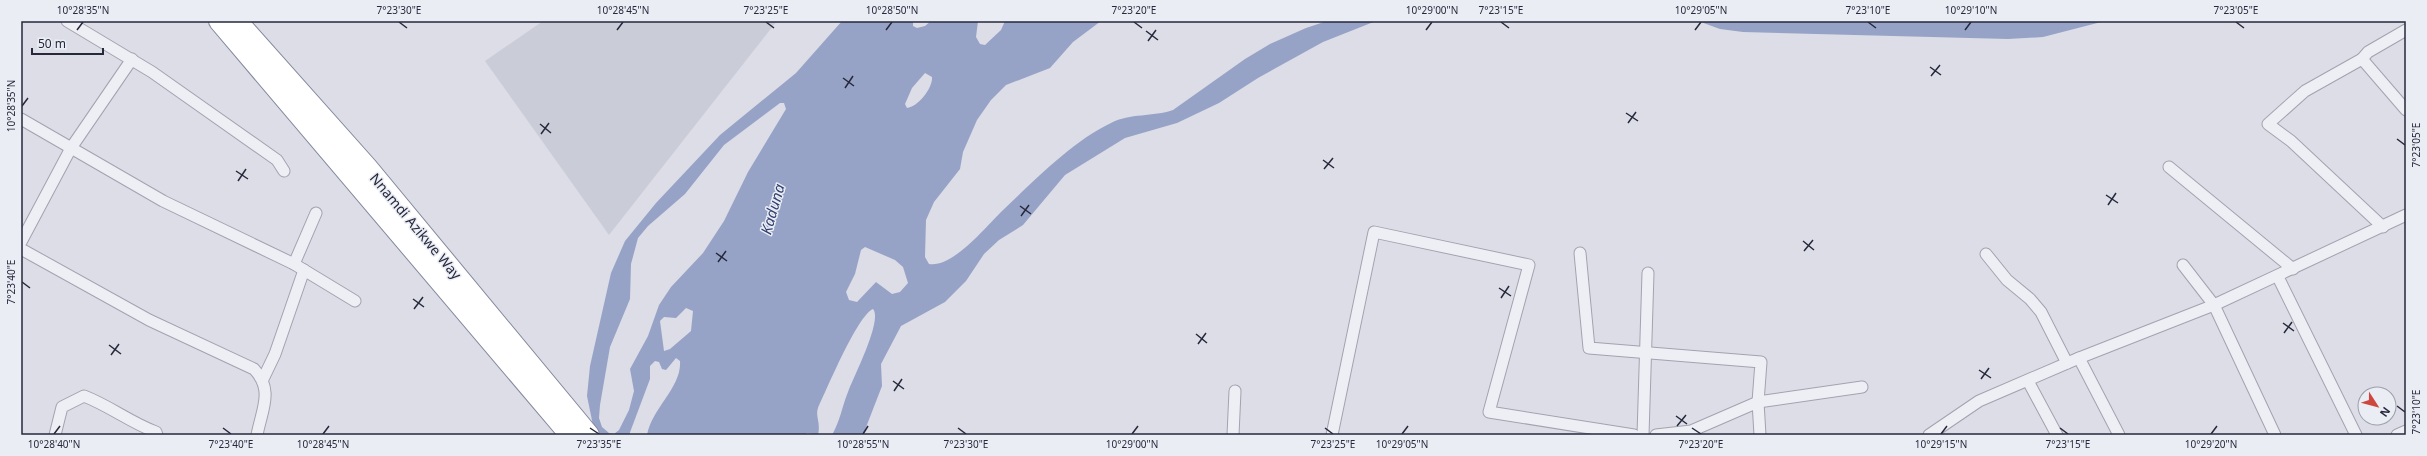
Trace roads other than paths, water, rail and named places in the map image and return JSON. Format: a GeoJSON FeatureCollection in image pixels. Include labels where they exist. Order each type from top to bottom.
{"type":"FeatureCollection","features":[{"type":"Feature","properties":{"kind":"highway","name":"Nnamdi Azikwe Way"},"geometry":{"type":"LineString","coordinates":[[219,21],[576,431]]}},
{"type":"Feature","properties":{"kind":"highway","name":"Nnamdi Azikwe Way"},"geometry":{"type":"LineString","coordinates":[[238,21],[367,167],[576,431]]}},
{"type":"Feature","properties":{"kind":"street"},"geometry":{"type":"LineString","coordinates":[[67,21],[132,60],[277,160],[284,171]]}},
{"type":"Feature","properties":{"kind":"street"},"geometry":{"type":"LineString","coordinates":[[2383,227],[2291,141],[2268,124],[2305,91],[2362,59],[2368,52],[2406,30]]}},
{"type":"Feature","properties":{"kind":"street"},"geometry":{"type":"LineString","coordinates":[[2362,59],[2406,110]]}},
{"type":"Feature","properties":{"kind":"street"},"geometry":{"type":"LineString","coordinates":[[21,242],[71,148],[132,60]]}},
{"type":"Feature","properties":{"kind":"street"},"geometry":{"type":"LineString","coordinates":[[21,119],[163,200],[299,267],[355,301]]}},
{"type":"Feature","properties":{"kind":"street"},"geometry":{"type":"LineString","coordinates":[[2170,167],[2293,269]]}},
{"type":"Feature","properties":{"kind":"street"},"geometry":{"type":"LineString","coordinates":[[263,379],[275,354],[316,212]]}},
{"type":"Feature","properties":{"kind":"street"},"geometry":{"type":"LineString","coordinates":[[1929,435],[1979,401],[2079,358],[2214,305],[2278,277],[2406,215]]}},
{"type":"Feature","properties":{"kind":"street"},"geometry":{"type":"LineString","coordinates":[[1332,435],[1374,232],[1529,265],[1489,412],[1634,435]]}},
{"type":"Feature","properties":{"kind":"street"},"geometry":{"type":"LineString","coordinates":[[21,249],[149,320],[254,369],[263,379],[266,391],[257,435]]}},
{"type":"Feature","properties":{"kind":"street"},"geometry":{"type":"LineString","coordinates":[[1580,253],[1589,348],[1761,362],[1758,402],[1760,435]]}},
{"type":"Feature","properties":{"kind":"street"},"geometry":{"type":"LineString","coordinates":[[1986,254],[2007,280],[2030,298],[2041,312],[2067,363]]}},
{"type":"Feature","properties":{"kind":"street"},"geometry":{"type":"LineString","coordinates":[[2183,265],[2214,305],[2275,435]]}},
{"type":"Feature","properties":{"kind":"street"},"geometry":{"type":"LineString","coordinates":[[1643,435],[1648,273]]}},
{"type":"Feature","properties":{"kind":"street"},"geometry":{"type":"LineString","coordinates":[[2278,277],[2356,435]]}},
{"type":"Feature","properties":{"kind":"street"},"geometry":{"type":"LineString","coordinates":[[2079,358],[2119,435]]}},
{"type":"Feature","properties":{"kind":"street"},"geometry":{"type":"LineString","coordinates":[[2028,381],[2056,435]]}},
{"type":"Feature","properties":{"kind":"street"},"geometry":{"type":"LineString","coordinates":[[1656,435],[1691,431],[1758,402],[1862,387]]}},
{"type":"Feature","properties":{"kind":"street"},"geometry":{"type":"LineString","coordinates":[[1233,435],[1235,391]]}},
{"type":"Feature","properties":{"kind":"street"},"geometry":{"type":"LineString","coordinates":[[56,435],[62,407],[84,396],[97,401],[142,427],[156,432],[157,435]]}},
{"type":"Feature","properties":{"kind":"street"},"geometry":{"type":"LineString","coordinates":[[2397,435],[2406,431]]}},
{"type":"Feature","properties":{"kind":"water","name":"Kaduna"},"geometry":{"type":"Polygon","coordinates":[[[842,21],[913,21],[913,26],[917,28],[925,26],[931,21],[978,21],[976,37],[980,44],[985,45],[1001,30],[1005,21],[1101,21],[1073,42],[1050,68],[1006,85],[991,100],[977,120],[963,152],[960,169],[934,202],[926,220],[925,257],[929,264],[938,264],[958,254],[968,246],[1001,212],[1053,163],[1096,131],[1118,120],[1134,116],[1158,114],[1173,110],[1245,59],[1270,44],[1306,28],[1327,21],[1376,21],[1323,42],[1258,78],[1219,103],[1177,123],[1125,138],[1065,175],[1023,225],[999,240],[984,254],[966,281],[945,302],[901,326],[881,364],[882,386],[863,435],[832,435],[871,336],[875,315],[873,309],[866,314],[851,338],[818,408],[818,435],[807,433],[805,435],[647,435],[650,425],[676,380],[680,361],[676,358],[666,370],[662,369],[659,362],[655,361],[650,366],[650,379],[629,435],[595,435],[587,396],[590,366],[611,273],[625,241],[656,203],[720,135],[796,73],[842,21]],[[925,73],[912,88],[905,104],[907,108],[920,101],[930,86],[932,77],[925,73]],[[780,103],[724,145],[685,194],[648,226],[638,238],[631,264],[630,299],[610,347],[600,405],[599,418],[602,427],[609,433],[614,434],[619,430],[629,410],[634,391],[630,369],[648,336],[659,305],[671,287],[703,253],[724,221],[748,172],[786,109],[784,103],[780,103]],[[865,247],[861,250],[855,274],[846,292],[849,300],[857,302],[876,282],[892,294],[900,292],[908,283],[903,267],[895,260],[865,247]],[[686,308],[676,318],[664,317],[660,321],[664,351],[670,349],[691,331],[693,311],[686,308]]]}},
{"type":"Feature","properties":{"kind":"water"},"geometry":{"type":"Polygon","coordinates":[[[1698,21],[2105,21],[2043,37],[2008,39],[1743,32],[1720,29],[1698,21]]]}}]}
